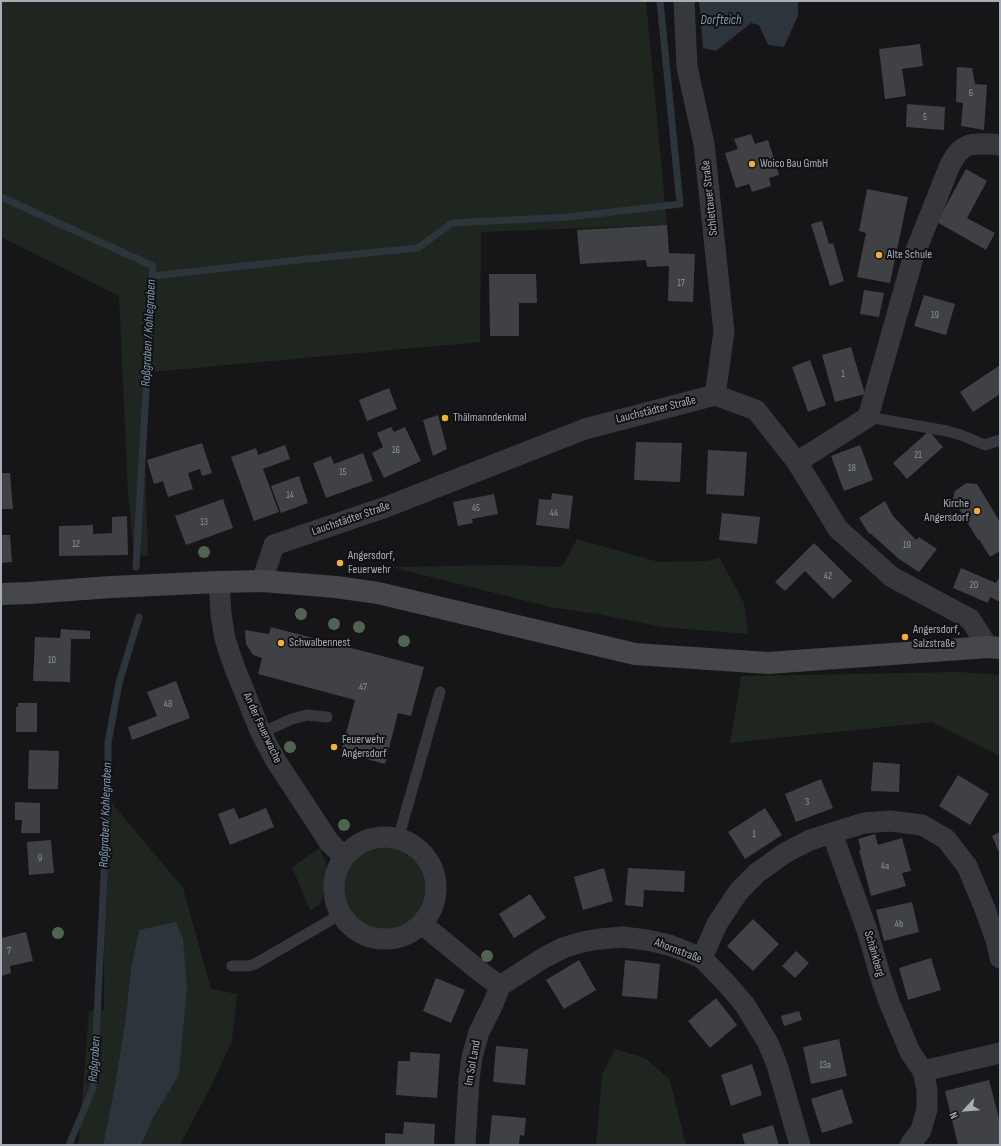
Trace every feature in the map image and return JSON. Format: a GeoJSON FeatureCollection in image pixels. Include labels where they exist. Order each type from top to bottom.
{"type":"FeatureCollection","features":[{"type":"Feature","properties":{"kind":"main road"},"geometry":{"type":"LineString","coordinates":[[1,594],[262,581],[336,587],[378,593],[635,654],[768,663],[994,647]]}},
{"type":"Feature","properties":{"kind":"street","name":"Schlettauer Straße"},"geometry":{"type":"LineString","coordinates":[[684,1],[687,67],[704,144],[724,332],[715,395]]}},
{"type":"Feature","properties":{"kind":"street"},"geometry":{"type":"LineString","coordinates":[[797,462],[868,417],[913,258],[950,165],[957,154],[967,146],[986,144],[1000,145]]}},
{"type":"Feature","properties":{"kind":"street"},"geometry":{"type":"LineString","coordinates":[[715,395],[756,410],[797,462],[838,529],[892,577],[970,619],[994,647]]}},
{"type":"Feature","properties":{"kind":"street","name":"Lauchstädter Straße"},"geometry":{"type":"LineString","coordinates":[[262,581],[274,545],[373,512],[585,429],[715,395]]}},
{"type":"Feature","properties":{"kind":"street","name":"An der Feuerwache"},"geometry":{"type":"LineString","coordinates":[[219,582],[221,614],[225,639],[234,666],[261,733],[276,761],[329,842],[344,857]]}},
{"type":"Feature","properties":{"kind":"street"},"geometry":{"type":"LineString","coordinates":[[702,958],[720,919],[739,891],[757,873],[785,853],[810,840],[864,823],[890,820],[922,825],[946,839],[967,866],[985,909],[997,943],[1000,958]]}},
{"type":"Feature","properties":{"kind":"street","name":"Schänkberg"},"geometry":{"type":"LineString","coordinates":[[832,833],[867,930],[880,978],[889,1002],[910,1052],[923,1071],[927,1090],[927,1109],[921,1130],[910,1145]]}},
{"type":"Feature","properties":{"kind":"street"},"geometry":{"type":"LineString","coordinates":[[386,837],[398,839],[412,845],[423,855],[432,868],[435,882],[435,897],[431,911],[422,924],[410,933],[395,939],[379,939],[364,935],[351,926],[341,914],[335,900],[334,885],[337,871],[344,857],[363,842],[374,838],[386,837]]}},
{"type":"Feature","properties":{"kind":"street"},"geometry":{"type":"LineString","coordinates":[[422,924],[500,986]]}},
{"type":"Feature","properties":{"kind":"street","name":"Ahornstraße"},"geometry":{"type":"LineString","coordinates":[[500,986],[544,957],[563,948],[582,942],[600,939],[623,937],[647,940],[702,958],[745,1005],[768,1043],[777,1065],[800,1145]]}},
{"type":"Feature","properties":{"kind":"street","name":"Im Sol Land"},"geometry":{"type":"LineString","coordinates":[[465,1145],[472,1056],[479,1032],[500,986]]}},
{"type":"Feature","properties":{"kind":"street"},"geometry":{"type":"LineString","coordinates":[[923,1071],[1000,1053]]}},
{"type":"Feature","properties":{"kind":"lane"},"geometry":{"type":"LineString","coordinates":[[868,417],[961,434],[985,445],[1000,440]]}},
{"type":"Feature","properties":{"kind":"lane"},"geometry":{"type":"LineString","coordinates":[[398,839],[440,692]]}},
{"type":"Feature","properties":{"kind":"lane"},"geometry":{"type":"LineString","coordinates":[[261,733],[292,719],[307,715],[327,717]]}},
{"type":"Feature","properties":{"kind":"lane"},"geometry":{"type":"LineString","coordinates":[[232,966],[248,966],[255,964],[341,914]]}},
{"type":"Feature","properties":{"kind":"shaded area"},"geometry":{"type":"Polygon","coordinates":[[[1,1],[646,1],[667,225],[481,232],[480,342],[150,372],[145,462],[148,556],[134,555],[128,492],[119,296],[1,237],[1,1]]]}},
{"type":"Feature","properties":{"kind":"shaded area"},"geometry":{"type":"Polygon","coordinates":[[[577,539],[659,562],[708,561],[719,557],[744,603],[748,634],[662,627],[598,614],[550,607],[391,567],[506,565],[562,567],[577,539]]]}},
{"type":"Feature","properties":{"kind":"shaded area"},"geometry":{"type":"Polygon","coordinates":[[[960,672],[1000,675],[1000,756],[932,722],[730,743],[741,676],[960,672]]]}},
{"type":"Feature","properties":{"kind":"shaded area"},"geometry":{"type":"Polygon","coordinates":[[[105,795],[183,888],[211,989],[237,994],[232,1041],[212,1084],[180,1145],[141,1145],[153,1118],[179,1075],[182,1038],[131,969],[125,1023],[103,1145],[76,1145],[79,1140],[89,1011],[104,1011],[105,795]]]}},
{"type":"Feature","properties":{"kind":"shaded area"},"geometry":{"type":"Polygon","coordinates":[[[385,846],[401,849],[415,858],[424,872],[427,888],[424,904],[415,918],[401,927],[385,930],[369,927],[355,918],[346,904],[343,888],[346,872],[355,858],[369,849],[385,846]]]}},
{"type":"Feature","properties":{"kind":"shaded area"},"geometry":{"type":"Polygon","coordinates":[[[320,848],[326,864],[327,885],[320,904],[310,911],[292,867],[320,848]]]}},
{"type":"Feature","properties":{"kind":"shaded area"},"geometry":{"type":"Polygon","coordinates":[[[615,1049],[645,1058],[670,1080],[686,1145],[596,1145],[602,1075],[615,1049]]]}},
{"type":"Feature","properties":{"kind":"water","name":"Dorfteich"},"geometry":{"type":"Polygon","coordinates":[[[699,1],[798,1],[798,16],[784,47],[768,45],[759,25],[751,23],[716,51],[703,48],[699,1]]]}},
{"type":"Feature","properties":{"kind":"water"},"geometry":{"type":"Polygon","coordinates":[[[176,922],[183,939],[187,987],[179,1075],[153,1118],[141,1145],[103,1145],[115,1085],[125,1023],[131,969],[139,930],[176,922]]]}},
{"type":"Feature","properties":{"kind":"building"},"geometry":{"type":"Polygon","coordinates":[[[920,44],[923,66],[902,69],[906,96],[885,99],[879,49],[920,44]]]}},
{"type":"Feature","properties":{"kind":"building"},"geometry":{"type":"Polygon","coordinates":[[[957,67],[972,68],[975,84],[987,85],[984,130],[961,126],[963,103],[956,102],[957,67]]]}},
{"type":"Feature","properties":{"kind":"building"},"geometry":{"type":"Polygon","coordinates":[[[907,104],[945,107],[944,130],[906,127],[907,104]]]}},
{"type":"Feature","properties":{"kind":"building","name":"Woico Bau GmbH"},"geometry":{"type":"Polygon","coordinates":[[[751,134],[755,144],[768,140],[779,175],[769,178],[771,186],[752,192],[749,184],[736,188],[725,153],[738,149],[734,139],[751,134]]]}},
{"type":"Feature","properties":{"kind":"building"},"geometry":{"type":"Polygon","coordinates":[[[966,169],[987,181],[967,218],[995,233],[986,250],[937,222],[966,169]]]}},
{"type":"Feature","properties":{"kind":"building","name":"Alte Schule"},"geometry":{"type":"Polygon","coordinates":[[[867,189],[908,197],[890,283],[857,277],[866,233],[859,231],[867,189]]]}},
{"type":"Feature","properties":{"kind":"building"},"geometry":{"type":"Polygon","coordinates":[[[822,221],[829,244],[833,243],[844,281],[830,286],[811,224],[822,221]]]}},
{"type":"Feature","properties":{"kind":"building"},"geometry":{"type":"Polygon","coordinates":[[[667,225],[669,253],[695,254],[693,302],[668,301],[669,266],[647,267],[646,260],[580,264],[577,230],[667,225]]]}},
{"type":"Feature","properties":{"kind":"building"},"geometry":{"type":"Polygon","coordinates":[[[489,274],[536,274],[537,303],[519,303],[519,336],[490,336],[489,274]]]}},
{"type":"Feature","properties":{"kind":"building"},"geometry":{"type":"Polygon","coordinates":[[[864,290],[884,293],[879,317],[860,314],[864,290]]]}},
{"type":"Feature","properties":{"kind":"building"},"geometry":{"type":"Polygon","coordinates":[[[924,295],[955,304],[946,335],[914,326],[924,295]]]}},
{"type":"Feature","properties":{"kind":"building"},"geometry":{"type":"Polygon","coordinates":[[[851,347],[865,394],[835,402],[822,355],[851,347]]]}},
{"type":"Feature","properties":{"kind":"building"},"geometry":{"type":"Polygon","coordinates":[[[810,360],[826,405],[808,412],[792,367],[810,360]]]}},
{"type":"Feature","properties":{"kind":"building"},"geometry":{"type":"Polygon","coordinates":[[[1000,365],[1000,394],[973,412],[960,392],[1000,365]]]}},
{"type":"Feature","properties":{"kind":"building"},"geometry":{"type":"Polygon","coordinates":[[[389,388],[397,409],[367,421],[359,400],[389,388]]]}},
{"type":"Feature","properties":{"kind":"building"},"geometry":{"type":"Polygon","coordinates":[[[438,415],[447,449],[433,456],[423,420],[438,415]]]}},
{"type":"Feature","properties":{"kind":"building"},"geometry":{"type":"Polygon","coordinates":[[[391,427],[394,432],[405,427],[421,461],[384,478],[372,453],[383,447],[377,433],[391,427]]]}},
{"type":"Feature","properties":{"kind":"building"},"geometry":{"type":"Polygon","coordinates":[[[929,431],[943,447],[907,479],[893,463],[929,431]]]}},
{"type":"Feature","properties":{"kind":"building"},"geometry":{"type":"Polygon","coordinates":[[[636,442],[682,443],[680,482],[634,480],[636,442]]]}},
{"type":"Feature","properties":{"kind":"building"},"geometry":{"type":"Polygon","coordinates":[[[202,443],[212,473],[202,476],[200,469],[188,473],[193,489],[168,497],[163,481],[154,484],[147,460],[202,443]]]}},
{"type":"Feature","properties":{"kind":"building"},"geometry":{"type":"Polygon","coordinates":[[[285,445],[290,459],[263,469],[279,512],[254,521],[231,457],[256,448],[258,455],[285,445]]]}},
{"type":"Feature","properties":{"kind":"building"},"geometry":{"type":"Polygon","coordinates":[[[860,445],[873,480],[844,491],[831,456],[860,445]]]}},
{"type":"Feature","properties":{"kind":"building"},"geometry":{"type":"Polygon","coordinates":[[[708,450],[747,452],[744,496],[706,494],[708,450]]]}},
{"type":"Feature","properties":{"kind":"building"},"geometry":{"type":"Polygon","coordinates":[[[363,453],[373,481],[326,498],[313,463],[331,456],[334,464],[363,453]]]}},
{"type":"Feature","properties":{"kind":"building"},"geometry":{"type":"Polygon","coordinates":[[[1,473],[10,473],[13,509],[1,509],[1,473]]]}},
{"type":"Feature","properties":{"kind":"building"},"geometry":{"type":"Polygon","coordinates":[[[299,476],[308,503],[281,513],[271,486],[299,476]]]}},
{"type":"Feature","properties":{"kind":"building","name":"Kirche Angersdorf"},"geometry":{"type":"Polygon","coordinates":[[[966,483],[977,484],[1000,522],[1000,551],[990,557],[953,499],[955,491],[966,483]]]}},
{"type":"Feature","properties":{"kind":"building"},"geometry":{"type":"Polygon","coordinates":[[[552,493],[573,496],[569,529],[536,525],[539,499],[551,500],[552,493]]]}},
{"type":"Feature","properties":{"kind":"building"},"geometry":{"type":"Polygon","coordinates":[[[494,494],[498,514],[472,519],[473,523],[458,526],[453,502],[494,494]]]}},
{"type":"Feature","properties":{"kind":"building"},"geometry":{"type":"Polygon","coordinates":[[[223,499],[233,528],[186,545],[175,516],[223,499]]]}},
{"type":"Feature","properties":{"kind":"building"},"geometry":{"type":"Polygon","coordinates":[[[885,501],[893,516],[916,540],[919,537],[937,549],[919,572],[899,559],[870,533],[869,534],[859,518],[885,501]]]}},
{"type":"Feature","properties":{"kind":"building"},"geometry":{"type":"Polygon","coordinates":[[[722,513],[760,517],[757,544],[719,540],[722,513]]]}},
{"type":"Feature","properties":{"kind":"building"},"geometry":{"type":"Polygon","coordinates":[[[127,516],[128,555],[59,556],[59,526],[93,525],[93,534],[112,533],[112,517],[127,516]]]}},
{"type":"Feature","properties":{"kind":"building"},"geometry":{"type":"Polygon","coordinates":[[[1,535],[10,535],[12,562],[1,563],[1,535]]]}},
{"type":"Feature","properties":{"kind":"building"},"geometry":{"type":"Polygon","coordinates":[[[814,543],[852,581],[833,599],[805,571],[785,591],[775,582],[814,543]]]}},
{"type":"Feature","properties":{"kind":"building"},"geometry":{"type":"Polygon","coordinates":[[[961,568],[996,583],[1000,578],[1000,602],[990,597],[988,603],[953,588],[961,568]]]}},
{"type":"Feature","properties":{"kind":"building"},"geometry":{"type":"Polygon","coordinates":[[[271,627],[424,667],[411,716],[398,713],[385,764],[341,752],[355,700],[258,674],[262,658],[253,655],[246,644],[245,630],[269,634],[271,627]]]}},
{"type":"Feature","properties":{"kind":"building"},"geometry":{"type":"Polygon","coordinates":[[[61,629],[90,631],[90,639],[71,639],[70,682],[33,681],[35,637],[60,638],[61,629]]]}},
{"type":"Feature","properties":{"kind":"building"},"geometry":{"type":"Polygon","coordinates":[[[176,681],[190,718],[132,740],[128,727],[157,716],[147,692],[176,681]]]}},
{"type":"Feature","properties":{"kind":"building"},"geometry":{"type":"Polygon","coordinates":[[[18,703],[37,703],[37,732],[16,732],[16,707],[18,707],[18,703]]]}},
{"type":"Feature","properties":{"kind":"building"},"geometry":{"type":"Polygon","coordinates":[[[29,750],[59,751],[58,789],[28,789],[29,750]]]}},
{"type":"Feature","properties":{"kind":"building"},"geometry":{"type":"Polygon","coordinates":[[[873,762],[900,764],[899,792],[871,791],[873,762]]]}},
{"type":"Feature","properties":{"kind":"building"},"geometry":{"type":"Polygon","coordinates":[[[958,775],[989,794],[970,825],[939,806],[958,775]]]}},
{"type":"Feature","properties":{"kind":"building"},"geometry":{"type":"Polygon","coordinates":[[[821,779],[833,808],[796,822],[785,794],[821,779]]]}},
{"type":"Feature","properties":{"kind":"building"},"geometry":{"type":"Polygon","coordinates":[[[15,802],[40,803],[40,833],[21,833],[22,820],[15,820],[15,802]]]}},
{"type":"Feature","properties":{"kind":"building"},"geometry":{"type":"Polygon","coordinates":[[[234,808],[239,819],[266,808],[274,827],[230,845],[218,814],[234,808]]]}},
{"type":"Feature","properties":{"kind":"building"},"geometry":{"type":"Polygon","coordinates":[[[765,808],[782,835],[745,859],[728,832],[765,808]]]}},
{"type":"Feature","properties":{"kind":"building"},"geometry":{"type":"Polygon","coordinates":[[[1000,832],[1000,855],[992,836],[1000,832]]]}},
{"type":"Feature","properties":{"kind":"building"},"geometry":{"type":"Polygon","coordinates":[[[875,834],[878,845],[902,838],[911,871],[902,873],[906,886],[871,896],[859,850],[861,850],[858,839],[875,834]]]}},
{"type":"Feature","properties":{"kind":"building"},"geometry":{"type":"Polygon","coordinates":[[[51,840],[54,873],[29,875],[27,842],[51,840]]]}},
{"type":"Feature","properties":{"kind":"building"},"geometry":{"type":"Polygon","coordinates":[[[604,868],[613,901],[583,910],[574,877],[604,868]]]}},
{"type":"Feature","properties":{"kind":"building"},"geometry":{"type":"Polygon","coordinates":[[[628,868],[685,871],[684,892],[644,890],[643,907],[625,905],[628,868]]]}},
{"type":"Feature","properties":{"kind":"building"},"geometry":{"type":"Polygon","coordinates":[[[530,894],[546,918],[514,938],[499,914],[530,894]]]}},
{"type":"Feature","properties":{"kind":"building"},"geometry":{"type":"Polygon","coordinates":[[[912,902],[919,932],[884,941],[876,910],[912,902]]]}},
{"type":"Feature","properties":{"kind":"building"},"geometry":{"type":"Polygon","coordinates":[[[753,919],[779,944],[753,971],[727,946],[753,919]]]}},
{"type":"Feature","properties":{"kind":"building"},"geometry":{"type":"Polygon","coordinates":[[[26,932],[33,961],[10,966],[11,973],[1,976],[1,938],[26,932]]]}},
{"type":"Feature","properties":{"kind":"building"},"geometry":{"type":"Polygon","coordinates":[[[796,951],[809,963],[795,978],[782,966],[796,951]]]}},
{"type":"Feature","properties":{"kind":"building"},"geometry":{"type":"Polygon","coordinates":[[[931,958],[941,990],[908,1000],[899,968],[931,958]]]}},
{"type":"Feature","properties":{"kind":"building"},"geometry":{"type":"Polygon","coordinates":[[[579,960],[596,990],[564,1009],[546,980],[579,960]]]}},
{"type":"Feature","properties":{"kind":"building"},"geometry":{"type":"Polygon","coordinates":[[[625,960],[660,964],[657,999],[622,996],[625,960]]]}},
{"type":"Feature","properties":{"kind":"building"},"geometry":{"type":"Polygon","coordinates":[[[436,978],[465,990],[451,1023],[423,1011],[436,978]]]}},
{"type":"Feature","properties":{"kind":"building"},"geometry":{"type":"Polygon","coordinates":[[[716,998],[737,1025],[710,1048],[688,1021],[716,998]]]}},
{"type":"Feature","properties":{"kind":"building"},"geometry":{"type":"Polygon","coordinates":[[[799,1011],[802,1020],[784,1026],[781,1016],[799,1011]]]}},
{"type":"Feature","properties":{"kind":"building"},"geometry":{"type":"Polygon","coordinates":[[[839,1039],[847,1076],[811,1084],[803,1047],[839,1039]]]}},
{"type":"Feature","properties":{"kind":"building"},"geometry":{"type":"Polygon","coordinates":[[[496,1046],[528,1049],[525,1085],[493,1082],[496,1046]]]}},
{"type":"Feature","properties":{"kind":"building"},"geometry":{"type":"Polygon","coordinates":[[[410,1052],[440,1054],[437,1098],[396,1095],[398,1061],[410,1061],[410,1052]]]}},
{"type":"Feature","properties":{"kind":"building"},"geometry":{"type":"Polygon","coordinates":[[[752,1064],[762,1095],[731,1106],[721,1075],[752,1064]]]}},
{"type":"Feature","properties":{"kind":"building"},"geometry":{"type":"Polygon","coordinates":[[[989,1080],[1000,1122],[1000,1145],[958,1145],[945,1091],[989,1080]]]}},
{"type":"Feature","properties":{"kind":"building"},"geometry":{"type":"Polygon","coordinates":[[[842,1089],[853,1123],[822,1133],[811,1099],[842,1089]]]}},
{"type":"Feature","properties":{"kind":"building"},"geometry":{"type":"Polygon","coordinates":[[[492,1115],[526,1118],[524,1136],[520,1135],[519,1145],[489,1145],[492,1115]]]}},
{"type":"Feature","properties":{"kind":"building"},"geometry":{"type":"Polygon","coordinates":[[[404,1122],[435,1124],[434,1145],[385,1145],[385,1133],[403,1134],[404,1122]]]}},
{"type":"Feature","properties":{"kind":"building"},"geometry":{"type":"Polygon","coordinates":[[[773,1125],[779,1145],[745,1145],[742,1134],[773,1125]]]}},
{"type":"Feature","properties":{"kind":"waterway"},"geometry":{"type":"LineString","coordinates":[[152,276],[418,248],[452,223],[569,217],[680,204],[660,1]]}},
{"type":"Feature","properties":{"kind":"waterway","name":"Roßgraben / Kohlegraben"},"geometry":{"type":"LineString","coordinates":[[1,197],[153,266],[136,567]]}},
{"type":"Feature","properties":{"kind":"waterway","name":"Roßgraben/ Kohlegraben"},"geometry":{"type":"LineString","coordinates":[[69,1145],[93,1088],[108,795],[108,743],[119,683],[139,617]]}},
{"type":"Feature","properties":{"kind":"place","name":"Woico Bau GmbH"},"geometry":{"type":"Point","coordinates":[752,164]}},
{"type":"Feature","properties":{"kind":"place","name":"Alte Schule"},"geometry":{"type":"Point","coordinates":[879,255]}},
{"type":"Feature","properties":{"kind":"place","name":"Thälmanndenkmal"},"geometry":{"type":"Point","coordinates":[445,418]}},
{"type":"Feature","properties":{"kind":"place","name":"Kirche Angersdorf"},"geometry":{"type":"Point","coordinates":[977,511]}},
{"type":"Feature","properties":{"kind":"place","name":"Angersdorf, Feuerwehr"},"geometry":{"type":"Point","coordinates":[340,563]}},
{"type":"Feature","properties":{"kind":"place","name":"Angersdorf, Salzstraße"},"geometry":{"type":"Point","coordinates":[905,637]}},
{"type":"Feature","properties":{"kind":"place","name":"Schwalbennest"},"geometry":{"type":"Point","coordinates":[281,643]}},
{"type":"Feature","properties":{"kind":"place","name":"Feuerwehr Angersdorf"},"geometry":{"type":"Point","coordinates":[334,747]}},
{"type":"Feature","properties":{"kind":"water label","name":"Roßgraben"},"geometry":{"type":"Point","coordinates":[95,1059]}}]}
